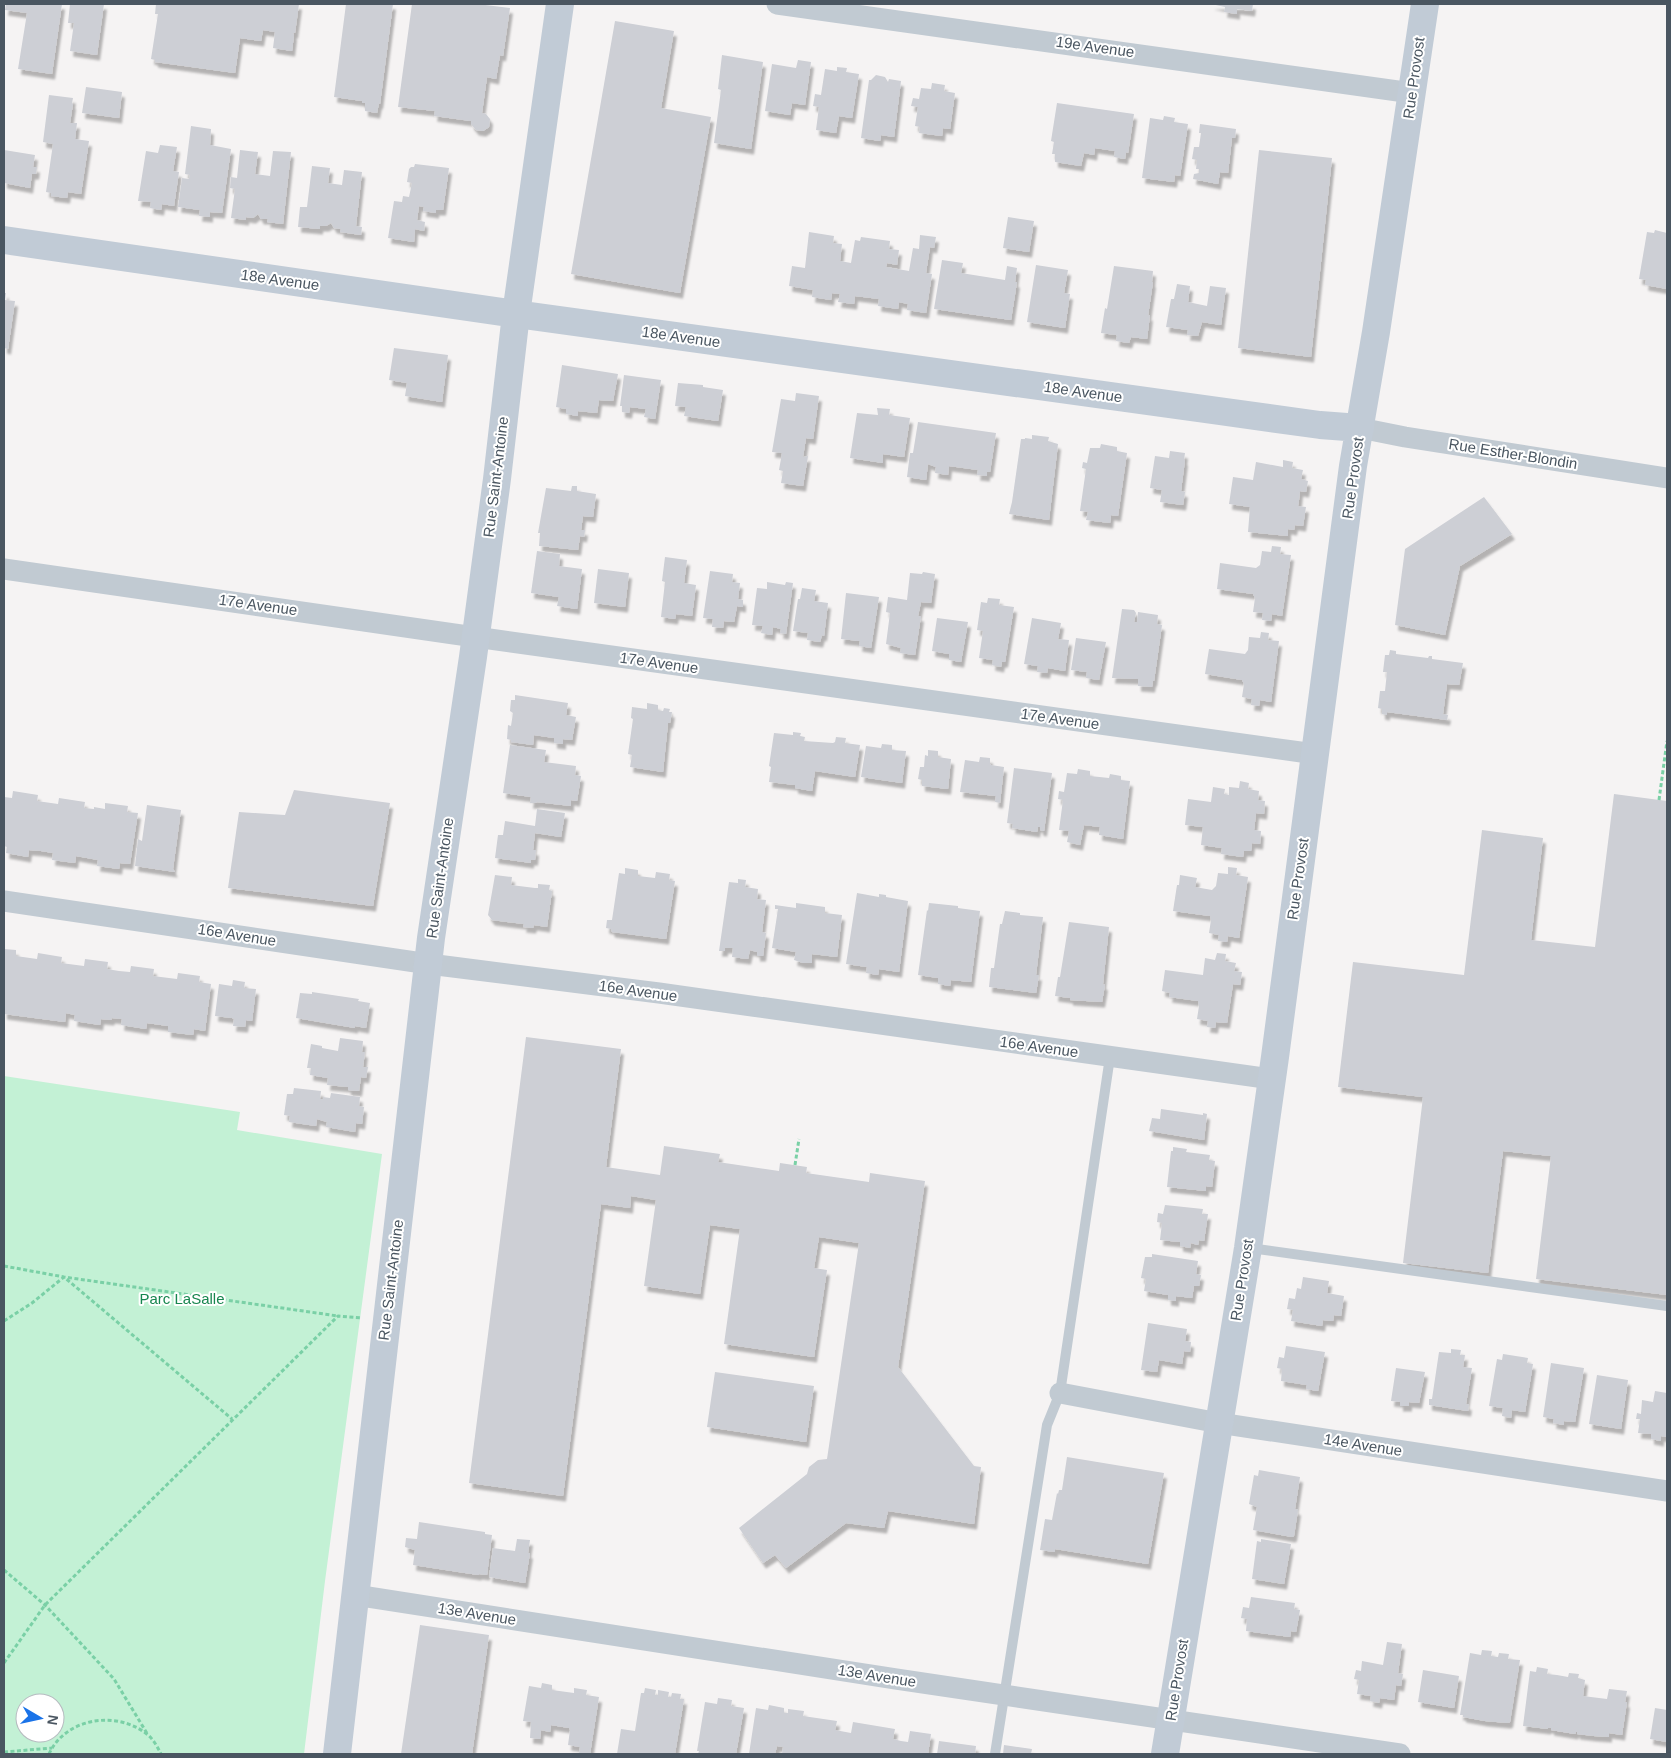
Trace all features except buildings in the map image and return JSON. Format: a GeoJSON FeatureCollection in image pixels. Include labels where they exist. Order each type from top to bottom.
{"type":"FeatureCollection","features":[{"type":"Feature","properties":{"kind":"street","name":"Rue Saint-Antoine"},"geometry":{"type":"LineString","coordinates":[[337,1754],[429,964],[476,637],[516,314],[560,4]]}},
{"type":"Feature","properties":{"kind":"street","name":"19e Avenue"},"geometry":{"type":"LineString","coordinates":[[778,4],[1412,93]]}},
{"type":"Feature","properties":{"kind":"street","name":"Rue Provost"},"geometry":{"type":"LineString","coordinates":[[1166,1754],[1218,1423],[1248,1248],[1353,466],[1425,4]]}},
{"type":"Feature","properties":{"kind":"street","name":"18e Avenue"},"geometry":{"type":"LineString","coordinates":[[4,240],[516,314],[1210,410],[1360,428]]}},
{"type":"Feature","properties":{"kind":"street","name":"Rue Esther-Blondin"},"geometry":{"type":"LineString","coordinates":[[1360,428],[1404,437],[1667,478]]}},
{"type":"Feature","properties":{"kind":"street","name":"17e Avenue"},"geometry":{"type":"LineString","coordinates":[[4,569],[1315,754]]}},
{"type":"Feature","properties":{"kind":"street","name":"16e Avenue"},"geometry":{"type":"LineString","coordinates":[[4,901],[429,964],[1272,1079]]}},
{"type":"Feature","properties":{"kind":"street","name":"14e Avenue"},"geometry":{"type":"LineString","coordinates":[[1060,1393],[1218,1423],[1667,1492]]}},
{"type":"Feature","properties":{"kind":"street","name":"13e Avenue"},"geometry":{"type":"LineString","coordinates":[[355,1595],[1400,1754]]}},
{"type":"Feature","properties":{"kind":"lane"},"geometry":{"type":"LineString","coordinates":[[995,1754],[1047,1425],[1060,1393],[1110,1057]]}},
{"type":"Feature","properties":{"kind":"lane"},"geometry":{"type":"LineString","coordinates":[[1248,1248],[1667,1306]]}},
{"type":"Feature","properties":{"kind":"path"},"geometry":{"type":"LineString","coordinates":[[1659,800],[1667,741]]}},
{"type":"Feature","properties":{"kind":"path"},"geometry":{"type":"LineString","coordinates":[[795,1165],[799,1138]]}},
{"type":"Feature","properties":{"kind":"path"},"geometry":{"type":"LineString","coordinates":[[4,1266],[64,1277],[338,1316],[365,1318]]}},
{"type":"Feature","properties":{"kind":"path"},"geometry":{"type":"LineString","coordinates":[[4,1321],[32,1303],[64,1277]]}},
{"type":"Feature","properties":{"kind":"path"},"geometry":{"type":"LineString","coordinates":[[64,1277],[232,1419]]}},
{"type":"Feature","properties":{"kind":"path"},"geometry":{"type":"LineString","coordinates":[[4,1663],[45,1605],[338,1316]]}},
{"type":"Feature","properties":{"kind":"path"},"geometry":{"type":"LineString","coordinates":[[4,1570],[45,1605],[114,1679],[161,1754]]}},
{"type":"Feature","properties":{"kind":"path"},"geometry":{"type":"LineString","coordinates":[[49,1754],[67,1732],[84,1723],[104,1719],[124,1722],[148,1735]]}},
{"type":"Feature","properties":{"kind":"path"},"geometry":{"type":"LineString","coordinates":[[4,1752],[52,1748]]}},
{"type":"Feature","properties":{"kind":"green space","name":"Parc LaSalle"},"geometry":{"type":"Polygon","coordinates":[[[4,1076],[240,1112],[237,1130],[382,1154],[304,1754],[4,1754],[4,1076]]]}}]}
